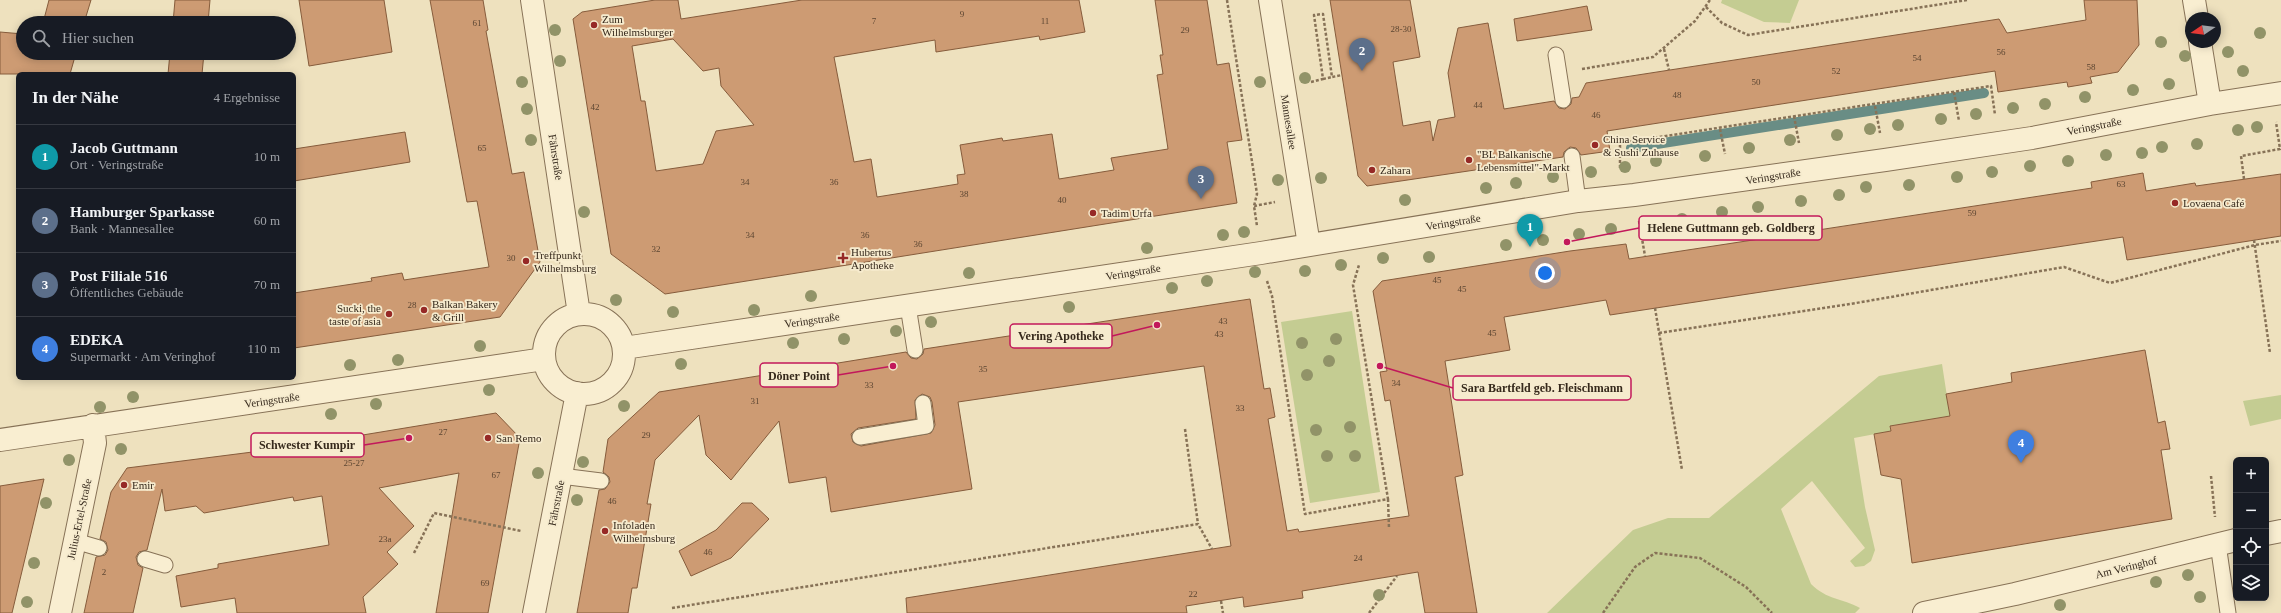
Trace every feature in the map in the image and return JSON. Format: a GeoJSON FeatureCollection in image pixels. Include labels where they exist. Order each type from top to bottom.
{"type":"FeatureCollection","features":[{"type":"Feature","properties":{"kind":"street","name":"Fährstraße"},"geometry":{"type":"LineString","coordinates":[[532,0],[579,314]]}},
{"type":"Feature","properties":{"kind":"street","name":"Mannesallee"},"geometry":{"type":"LineString","coordinates":[[1270,0],[1309,245]]}},
{"type":"Feature","properties":{"kind":"street"},"geometry":{"type":"LineString","coordinates":[[2194,0],[2196,12]]}},
{"type":"Feature","properties":{"kind":"street"},"geometry":{"type":"LineString","coordinates":[[2201,48],[2210,104]]}},
{"type":"Feature","properties":{"kind":"street","name":"Veringstraße"},"geometry":{"type":"LineString","coordinates":[[624,348],[1309,245],[1578,201],[1627,196],[2000,142],[2210,104],[2276,94]]}},
{"type":"Feature","properties":{"kind":"street"},"geometry":{"type":"LineString","coordinates":[[579,314],[595,315],[609,322],[619,334],[624,348],[624,361],[620,373],[612,383],[602,390],[589,394],[577,393],[565,389],[555,381],[548,371],[544,359],[546,343],[552,329],[564,319],[579,314]]}},
{"type":"Feature","properties":{"kind":"street","name":"Veringstraße"},"geometry":{"type":"LineString","coordinates":[[0,440],[544,359]]}},
{"type":"Feature","properties":{"kind":"street","name":"Fährstraße"},"geometry":{"type":"LineString","coordinates":[[534,613],[577,393]]}},
{"type":"Feature","properties":{"kind":"street","name":"Julius-Ertel-Straße"},"geometry":{"type":"LineString","coordinates":[[60,613],[95,443],[94,425]]}},
{"type":"Feature","properties":{"kind":"street"},"geometry":{"type":"LineString","coordinates":[[2269,533],[2281,531]]}},
{"type":"Feature","properties":{"kind":"street","name":"Am Veringhof"},"geometry":{"type":"LineString","coordinates":[[1924,613],[2016,594],[2227,542]]}},
{"type":"Feature","properties":{"kind":"street"},"geometry":{"type":"LineString","coordinates":[[2001,613],[2016,594]]}},
{"type":"Feature","properties":{"kind":"lane"},"geometry":{"type":"LineString","coordinates":[[1556,55],[1563,100]]}},
{"type":"Feature","properties":{"kind":"lane"},"geometry":{"type":"LineString","coordinates":[[1572,156],[1578,201]]}},
{"type":"Feature","properties":{"kind":"lane"},"geometry":{"type":"LineString","coordinates":[[908,306],[915,350]]}},
{"type":"Feature","properties":{"kind":"lane"},"geometry":{"type":"LineString","coordinates":[[860,436],[926,426],[923,404]]}},
{"type":"Feature","properties":{"kind":"lane"},"geometry":{"type":"LineString","coordinates":[[561,476],[601,482]]}},
{"type":"Feature","properties":{"kind":"lane"},"geometry":{"type":"LineString","coordinates":[[74,541],[98,548]]}},
{"type":"Feature","properties":{"kind":"lane"},"geometry":{"type":"LineString","coordinates":[[2227,542],[2228,613]]}},
{"type":"Feature","properties":{"kind":"lane"},"geometry":{"type":"LineString","coordinates":[[145,559],[165,565]]}},
{"type":"Feature","properties":{"kind":"path"},"geometry":{"type":"LineString","coordinates":[[1227,0],[1257,194],[1254,206],[1257,229]]}},
{"type":"Feature","properties":{"kind":"path"},"geometry":{"type":"LineString","coordinates":[[1558,73],[1653,57],[1664,49],[1706,7],[1710,0]]}},
{"type":"Feature","properties":{"kind":"path"},"geometry":{"type":"LineString","coordinates":[[1706,7],[1722,23],[1748,35],[1967,0]]}},
{"type":"Feature","properties":{"kind":"path"},"geometry":{"type":"LineString","coordinates":[[1323,79],[1314,15],[1323,14],[1332,77]]}},
{"type":"Feature","properties":{"kind":"path"},"geometry":{"type":"LineString","coordinates":[[1664,49],[1669,70]]}},
{"type":"Feature","properties":{"kind":"path"},"geometry":{"type":"LineString","coordinates":[[1311,82],[1342,75]]}},
{"type":"Feature","properties":{"kind":"path"},"geometry":{"type":"LineString","coordinates":[[1646,256],[1627,196],[1620,143],[1720,129],[1794,116],[1875,106],[1991,86],[2000,142]]}},
{"type":"Feature","properties":{"kind":"path"},"geometry":{"type":"LineString","coordinates":[[1954,92],[1956,105]]}},
{"type":"Feature","properties":{"kind":"path"},"geometry":{"type":"LineString","coordinates":[[2244,179],[2241,156],[2280,149],[2276,94]]}},
{"type":"Feature","properties":{"kind":"path"},"geometry":{"type":"LineString","coordinates":[[1875,106],[1877,118]]}},
{"type":"Feature","properties":{"kind":"path"},"geometry":{"type":"LineString","coordinates":[[1794,116],[1797,129]]}},
{"type":"Feature","properties":{"kind":"path"},"geometry":{"type":"LineString","coordinates":[[1720,129],[1723,142]]}},
{"type":"Feature","properties":{"kind":"path"},"geometry":{"type":"LineString","coordinates":[[1359,237],[1362,255],[1353,285],[1388,499],[1389,528]]}},
{"type":"Feature","properties":{"kind":"path"},"geometry":{"type":"LineString","coordinates":[[2254,240],[2270,353]]}},
{"type":"Feature","properties":{"kind":"path"},"geometry":{"type":"LineString","coordinates":[[1659,333],[1856,303],[2064,267],[2110,283],[2255,245],[2281,241]]}},
{"type":"Feature","properties":{"kind":"path"},"geometry":{"type":"LineString","coordinates":[[1266,277],[1272,296],[1305,514],[1388,499]]}},
{"type":"Feature","properties":{"kind":"path"},"geometry":{"type":"LineString","coordinates":[[1655,308],[1682,470]]}},
{"type":"Feature","properties":{"kind":"path"},"geometry":{"type":"LineString","coordinates":[[1185,429],[1198,524],[1212,549]]}},
{"type":"Feature","properties":{"kind":"path"},"geometry":{"type":"LineString","coordinates":[[2211,476],[2227,542]]}},
{"type":"Feature","properties":{"kind":"path"},"geometry":{"type":"LineString","coordinates":[[414,553],[434,513],[549,536]]}},
{"type":"Feature","properties":{"kind":"path"},"geometry":{"type":"LineString","coordinates":[[672,608],[1198,524]]}},
{"type":"Feature","properties":{"kind":"path"},"geometry":{"type":"LineString","coordinates":[[1603,613],[1635,567],[1655,553],[1700,558],[1746,587],[1772,613]]}},
{"type":"Feature","properties":{"kind":"path"},"geometry":{"type":"LineString","coordinates":[[1369,613],[1397,576]]}},
{"type":"Feature","properties":{"kind":"path"},"geometry":{"type":"LineString","coordinates":[[1221,601],[1223,613]]}},
{"type":"Feature","properties":{"kind":"green space"},"geometry":{"type":"Polygon","coordinates":[[[1722,0],[1799,0],[1790,23],[1764,22],[1721,3],[1722,0]]]}},
{"type":"Feature","properties":{"kind":"green space"},"geometry":{"type":"Polygon","coordinates":[[[1352,311],[1380,492],[1310,503],[1281,322],[1352,311]]]}},
{"type":"Feature","properties":{"kind":"green space"},"geometry":{"type":"Polygon","coordinates":[[[1942,364],[1950,416],[1890,426],[1891,431],[1854,438],[1865,507],[1875,550],[1871,561],[1864,566],[1855,567],[1850,561],[1865,548],[1812,481],[1781,509],[1811,584],[1829,596],[1860,608],[1855,613],[1547,613],[1633,530],[1668,518],[1709,518],[1879,376],[1942,364]]]}},
{"type":"Feature","properties":{"kind":"green space"},"geometry":{"type":"Polygon","coordinates":[[[2281,395],[2281,419],[2250,426],[2243,401],[2281,395]]]}},
{"type":"Feature","properties":{"kind":"building"},"geometry":{"type":"Polygon","coordinates":[[[49,0],[91,0],[86,16],[45,16],[49,0]]]}},
{"type":"Feature","properties":{"kind":"building"},"geometry":{"type":"Polygon","coordinates":[[[175,0],[210,0],[209,16],[174,16],[175,0]]]}},
{"type":"Feature","properties":{"kind":"building"},"geometry":{"type":"Polygon","coordinates":[[[299,0],[384,0],[392,52],[309,66],[299,0]]]}},
{"type":"Feature","properties":{"kind":"building"},"geometry":{"type":"Polygon","coordinates":[[[430,0],[483,0],[488,30],[486,31],[512,174],[524,172],[540,262],[500,317],[296,348],[296,293],[372,281],[371,278],[402,273],[404,280],[489,267],[477,201],[467,202],[430,0]]]}},
{"type":"Feature","properties":{"kind":"building"},"geometry":{"type":"Polygon","coordinates":[[[655,0],[678,0],[681,19],[802,0],[1079,0],[1085,32],[1040,40],[1039,36],[936,52],[935,40],[834,57],[854,162],[871,159],[877,197],[958,184],[957,175],[965,174],[960,145],[1002,138],[1003,141],[1052,134],[1059,179],[1114,170],[1111,158],[1168,149],[1157,75],[1163,74],[1160,55],[1163,55],[1155,0],[1207,0],[1217,65],[1229,63],[1242,140],[1227,142],[1237,203],[665,294],[611,254],[573,19],[582,12],[655,0]],[[673,39],[632,46],[641,101],[645,101],[656,171],[703,164],[716,131],[754,125],[721,86],[719,68],[703,71],[673,39]]]}},
{"type":"Feature","properties":{"kind":"building"},"geometry":{"type":"Polygon","coordinates":[[[1330,0],[1410,0],[1420,57],[1393,62],[1403,126],[1430,121],[1433,141],[1438,120],[1455,117],[1448,73],[1458,28],[1488,23],[1504,109],[1554,101],[1559,108],[1565,109],[1571,104],[1572,98],[1579,97],[1586,83],[1999,19],[2007,33],[2086,20],[2084,0],[2137,0],[2139,45],[2118,72],[2090,77],[2092,83],[2068,87],[2067,82],[1998,92],[1995,71],[1607,131],[1610,151],[1581,155],[1576,148],[1570,147],[1564,152],[1563,157],[1367,186],[1358,176],[1330,0]]]}},
{"type":"Feature","properties":{"kind":"building"},"geometry":{"type":"Polygon","coordinates":[[[1587,6],[1592,30],[1517,41],[1514,19],[1587,6]]]}},
{"type":"Feature","properties":{"kind":"building"},"geometry":{"type":"Polygon","coordinates":[[[0,32],[16,33],[16,60],[74,60],[71,72],[16,72],[16,74],[0,74],[0,32]]]}},
{"type":"Feature","properties":{"kind":"building"},"geometry":{"type":"Polygon","coordinates":[[[169,60],[203,60],[202,72],[168,72],[169,60]]]}},
{"type":"Feature","properties":{"kind":"building"},"geometry":{"type":"Polygon","coordinates":[[[405,132],[410,162],[296,181],[296,149],[405,132]]]}},
{"type":"Feature","properties":{"kind":"building"},"geometry":{"type":"Polygon","coordinates":[[[2143,173],[2146,191],[2195,183],[2196,186],[2281,174],[2281,236],[2127,260],[2123,237],[1610,315],[1606,300],[1504,317],[1510,350],[1445,361],[1463,475],[1455,477],[1477,613],[1425,613],[1418,572],[1302,591],[1303,598],[1244,607],[1243,597],[1186,606],[1187,613],[907,613],[906,598],[1231,546],[1204,366],[958,402],[972,489],[831,512],[826,477],[789,483],[779,421],[731,480],[706,455],[699,415],[655,460],[647,504],[651,504],[637,588],[632,588],[628,613],[577,613],[599,490],[605,489],[610,482],[609,477],[603,472],[608,439],[659,392],[906,352],[911,358],[917,359],[923,354],[924,349],[1250,299],[1264,389],[1270,388],[1275,417],[1268,419],[1287,531],[1298,529],[1299,532],[1409,516],[1390,400],[1385,401],[1380,372],[1387,371],[1373,291],[1382,281],[1570,251],[1626,244],[1629,259],[2092,188],[2091,182],[2143,173]],[[922,394],[915,400],[916,419],[858,428],[851,434],[853,442],[861,446],[931,433],[935,425],[930,397],[922,394]]]}},
{"type":"Feature","properties":{"kind":"building"},"geometry":{"type":"Polygon","coordinates":[[[2145,350],[2158,423],[2165,421],[2170,449],[2161,450],[2172,519],[1912,563],[1901,479],[1881,475],[1874,434],[1891,431],[1890,426],[1950,416],[1946,394],[2012,382],[2011,373],[2145,350]]]}},
{"type":"Feature","properties":{"kind":"building"},"geometry":{"type":"Polygon","coordinates":[[[496,413],[520,438],[488,613],[436,613],[459,473],[379,488],[414,526],[387,552],[398,564],[363,597],[366,613],[237,613],[235,598],[181,607],[176,576],[218,568],[218,564],[329,545],[322,496],[294,501],[293,497],[204,513],[196,506],[165,511],[162,489],[147,550],[139,552],[136,557],[138,565],[143,568],[133,613],[84,613],[96,557],[105,555],[108,550],[106,542],[100,539],[111,492],[127,468],[284,448],[496,413]]]}},
{"type":"Feature","properties":{"kind":"building"},"geometry":{"type":"Polygon","coordinates":[[[44,479],[12,613],[0,613],[0,486],[44,479]]]}},
{"type":"Feature","properties":{"kind":"building"},"geometry":{"type":"Polygon","coordinates":[[[742,503],[752,503],[769,519],[731,558],[691,576],[679,551],[716,530],[742,503]]]}},
{"type":"Feature","properties":{"kind":"waterway"},"geometry":{"type":"LineString","coordinates":[[1631,148],[1984,93]]}},
{"type":"Feature","properties":{"kind":"place","name":"Zum Wilhelmsburger"},"geometry":{"type":"Point","coordinates":[594,25]}},
{"type":"Feature","properties":{"kind":"place","name":"Hamburger Sparkasse"},"geometry":{"type":"Point","coordinates":[1362,71]}},
{"type":"Feature","properties":{"kind":"place","name":"China Service & Sushi Zuhause"},"geometry":{"type":"Point","coordinates":[1595,145]}},
{"type":"Feature","properties":{"kind":"place","name":"\"BL Balkanische Lebensmittel\"-Markt"},"geometry":{"type":"Point","coordinates":[1469,160]}},
{"type":"Feature","properties":{"kind":"place","name":"Zahara"},"geometry":{"type":"Point","coordinates":[1372,170]}},
{"type":"Feature","properties":{"kind":"place","name":"Post Filiale 516"},"geometry":{"type":"Point","coordinates":[1201,199]}},
{"type":"Feature","properties":{"kind":"place","name":"Lovaena Café"},"geometry":{"type":"Point","coordinates":[2175,203]}},
{"type":"Feature","properties":{"kind":"place","name":"Tadim Urfa"},"geometry":{"type":"Point","coordinates":[1093,213]}},
{"type":"Feature","properties":{"kind":"place","name":"Helene Guttmann geb. Goldberg"},"geometry":{"type":"Point","coordinates":[1567,242]}},
{"type":"Feature","properties":{"kind":"place","name":"Jacob Guttmann"},"geometry":{"type":"Point","coordinates":[1530,247]}},
{"type":"Feature","properties":{"kind":"place","name":"Hubertus Apotheke"},"geometry":{"type":"Point","coordinates":[843,258]}},
{"type":"Feature","properties":{"kind":"place","name":"Treffpunkt Wilhelmsburg"},"geometry":{"type":"Point","coordinates":[526,261]}},
{"type":"Feature","properties":{"kind":"place","name":"Balkan Bakery & Grill"},"geometry":{"type":"Point","coordinates":[424,310]}},
{"type":"Feature","properties":{"kind":"place","name":"Sucki, the taste of asia"},"geometry":{"type":"Point","coordinates":[389,314]}},
{"type":"Feature","properties":{"kind":"place","name":"Vering Apotheke"},"geometry":{"type":"Point","coordinates":[1157,325]}},
{"type":"Feature","properties":{"kind":"place","name":"Döner Point"},"geometry":{"type":"Point","coordinates":[893,366]}},
{"type":"Feature","properties":{"kind":"place","name":"Sara Bartfeld geb. Fleischmann"},"geometry":{"type":"Point","coordinates":[1380,366]}},
{"type":"Feature","properties":{"kind":"place","name":"Schwester Kumpir"},"geometry":{"type":"Point","coordinates":[409,438]}},
{"type":"Feature","properties":{"kind":"place","name":"San Remo"},"geometry":{"type":"Point","coordinates":[488,438]}},
{"type":"Feature","properties":{"kind":"place","name":"EDEKA"},"geometry":{"type":"Point","coordinates":[2021,463]}},
{"type":"Feature","properties":{"kind":"place","name":"Emir"},"geometry":{"type":"Point","coordinates":[124,485]}},
{"type":"Feature","properties":{"kind":"place","name":"Infoladen Wilhelmsburg"},"geometry":{"type":"Point","coordinates":[605,531]}}]}
